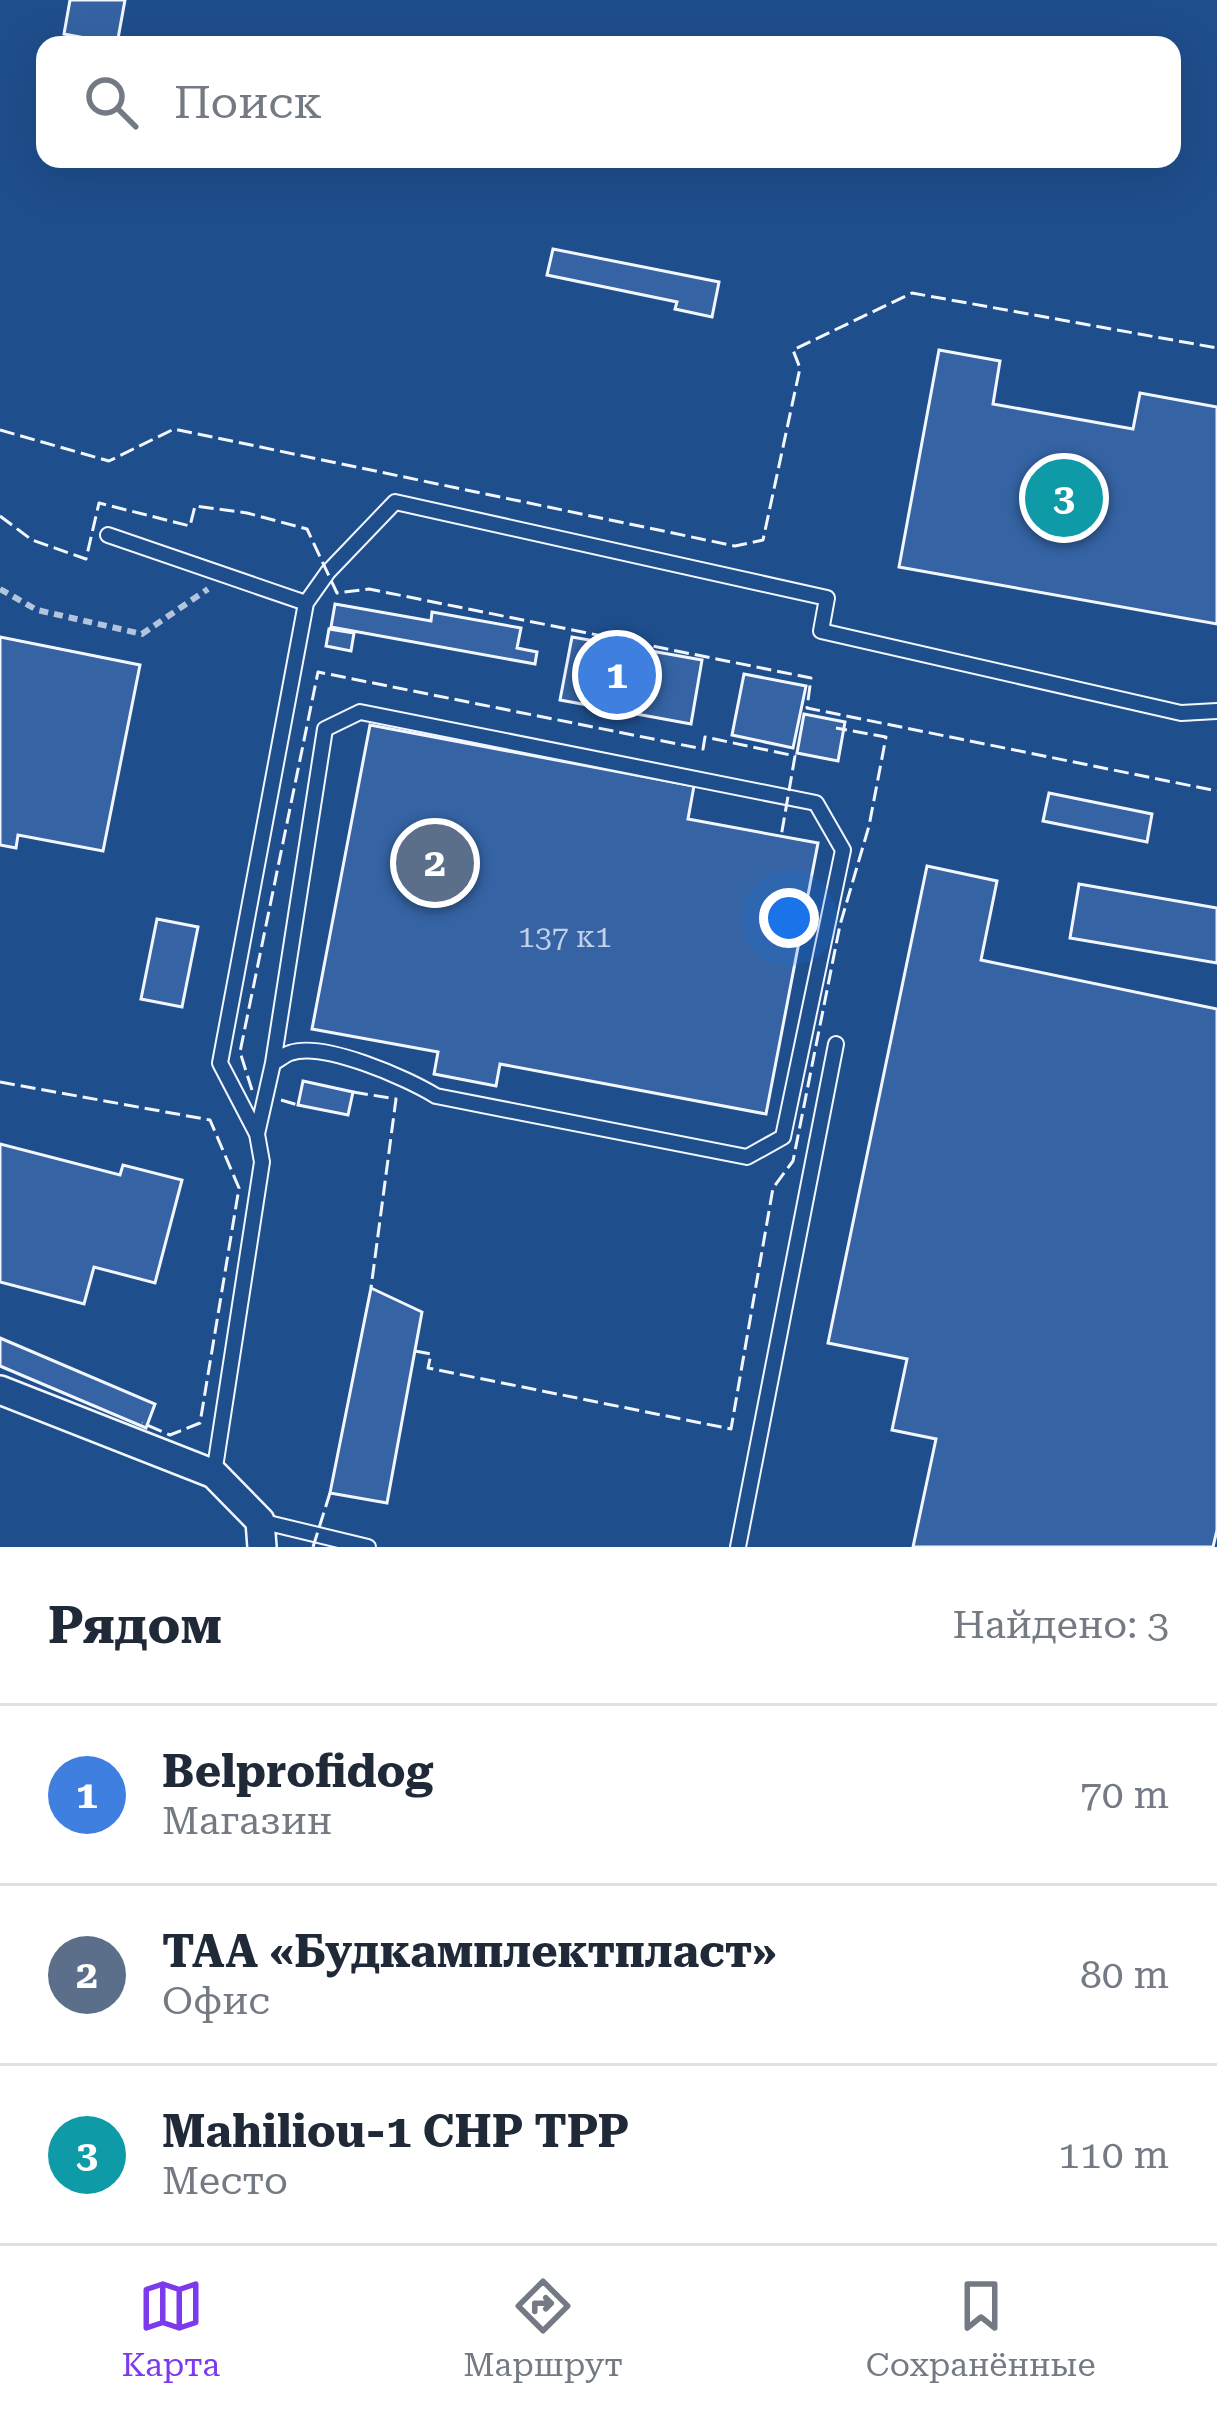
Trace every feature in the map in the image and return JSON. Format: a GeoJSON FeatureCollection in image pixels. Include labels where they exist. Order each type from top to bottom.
{"type":"FeatureCollection","features":[{"type":"Feature","properties":{"kind":"street"},"geometry":{"type":"LineString","coordinates":[[0,1390],[214,1474],[261,1534]]}},
{"type":"Feature","properties":{"kind":"lane"},"geometry":{"type":"LineString","coordinates":[[214,1474],[262,1162],[257,1134],[220,1063],[306,603],[328,572],[395,502],[827,598],[821,631],[1181,713],[1217,711]]}},
{"type":"Feature","properties":{"kind":"lane"},"geometry":{"type":"LineString","coordinates":[[108,535],[306,603]]}},
{"type":"Feature","properties":{"kind":"lane"},"geometry":{"type":"LineString","coordinates":[[257,1134],[273,1063],[326,729],[361,712],[816,803],[843,850],[783,1137],[747,1157],[436,1096],[410,1079],[316,1051],[291,1052],[273,1063]]}},
{"type":"Feature","properties":{"kind":"lane"},"geometry":{"type":"LineString","coordinates":[[738,1547],[836,1044]]}},
{"type":"Feature","properties":{"kind":"lane"},"geometry":{"type":"LineString","coordinates":[[261,1534],[368,1547]]}},
{"type":"Feature","properties":{"kind":"path"},"geometry":{"type":"LineString","coordinates":[[0,589],[37,610],[142,634],[225,577]]}},
{"type":"Feature","properties":{"kind":"building"},"geometry":{"type":"Polygon","coordinates":[[[70,0],[125,0],[118,36],[64,34],[70,0]]]}},
{"type":"Feature","properties":{"kind":"building"},"geometry":{"type":"Polygon","coordinates":[[[553,249],[719,282],[712,317],[675,309],[677,302],[547,275],[553,249]]]}},
{"type":"Feature","properties":{"kind":"building"},"geometry":{"type":"Polygon","coordinates":[[[939,350],[1000,361],[993,404],[1133,429],[1140,393],[1217,407],[1217,624],[899,567],[939,350]]]}},
{"type":"Feature","properties":{"kind":"building"},"geometry":{"type":"Polygon","coordinates":[[[335,604],[431,621],[432,612],[521,628],[517,648],[537,652],[535,664],[331,627],[335,604]]]}},
{"type":"Feature","properties":{"kind":"building"},"geometry":{"type":"Polygon","coordinates":[[[329,629],[354,633],[351,651],[326,646],[329,629]]]}},
{"type":"Feature","properties":{"kind":"building"},"geometry":{"type":"Polygon","coordinates":[[[0,637],[140,665],[103,851],[18,835],[16,848],[0,845],[0,637]]]}},
{"type":"Feature","properties":{"kind":"building"},"geometry":{"type":"Polygon","coordinates":[[[572,637],[702,660],[691,724],[560,700],[572,637]]]}},
{"type":"Feature","properties":{"kind":"building"},"geometry":{"type":"Polygon","coordinates":[[[744,674],[806,686],[793,748],[732,735],[744,674]]]}},
{"type":"Feature","properties":{"kind":"building"},"geometry":{"type":"Polygon","coordinates":[[[804,714],[845,722],[838,761],[797,753],[804,714]]]}},
{"type":"Feature","properties":{"kind":"building"},"geometry":{"type":"Polygon","coordinates":[[[370,725],[694,786],[688,819],[818,843],[766,1114],[500,1064],[496,1086],[434,1074],[438,1052],[312,1029],[370,725]]]}},
{"type":"Feature","properties":{"kind":"building"},"geometry":{"type":"Polygon","coordinates":[[[1049,793],[1152,814],[1147,842],[1043,821],[1049,793]]]}},
{"type":"Feature","properties":{"kind":"building"},"geometry":{"type":"Polygon","coordinates":[[[927,866],[997,881],[981,960],[1217,1009],[1217,1530],[1213,1547],[913,1547],[936,1439],[892,1430],[907,1359],[828,1343],[927,866]]]}},
{"type":"Feature","properties":{"kind":"building"},"geometry":{"type":"Polygon","coordinates":[[[1079,884],[1217,908],[1217,963],[1070,938],[1079,884]]]}},
{"type":"Feature","properties":{"kind":"building"},"geometry":{"type":"Polygon","coordinates":[[[157,919],[198,927],[182,1007],[141,999],[157,919]]]}},
{"type":"Feature","properties":{"kind":"building"},"geometry":{"type":"Polygon","coordinates":[[[303,1081],[353,1092],[348,1115],[298,1105],[303,1081]]]}},
{"type":"Feature","properties":{"kind":"building"},"geometry":{"type":"Polygon","coordinates":[[[0,1144],[120,1175],[123,1165],[182,1180],[155,1283],[94,1267],[84,1304],[0,1282],[0,1144]]]}},
{"type":"Feature","properties":{"kind":"building"},"geometry":{"type":"Polygon","coordinates":[[[371,1288],[422,1312],[387,1503],[330,1493],[371,1288]]]}},
{"type":"Feature","properties":{"kind":"building"},"geometry":{"type":"Polygon","coordinates":[[[0,1338],[155,1404],[146,1428],[0,1366],[0,1338]]]}},
{"type":"Feature","properties":{"kind":"fence"},"geometry":{"type":"LineString","coordinates":[[0,430],[109,461],[174,429],[735,546],[763,540],[800,368],[793,350],[912,293],[1217,348]]}},
{"type":"Feature","properties":{"kind":"fence"},"geometry":{"type":"LineString","coordinates":[[0,516],[32,540],[86,559],[99,503],[190,526],[195,506],[247,513],[307,529],[337,593],[369,589],[811,678],[807,708],[1217,791]]}},
{"type":"Feature","properties":{"kind":"fence"},"geometry":{"type":"LineString","coordinates":[[252,1090],[240,1052],[318,672],[703,749],[705,737],[795,756],[781,837]]}},
{"type":"Feature","properties":{"kind":"fence"},"geometry":{"type":"LineString","coordinates":[[415,1351],[431,1354],[428,1368],[731,1429],[773,1188],[793,1161],[840,925],[869,826],[886,737],[836,728]]}},
{"type":"Feature","properties":{"kind":"fence"},"geometry":{"type":"LineString","coordinates":[[0,1082],[210,1120],[239,1188],[200,1423],[170,1435],[142,1423]]}},
{"type":"Feature","properties":{"kind":"fence"},"geometry":{"type":"LineString","coordinates":[[353,1092],[396,1099],[371,1288]]}},
{"type":"Feature","properties":{"kind":"fence"},"geometry":{"type":"LineString","coordinates":[[281,1100],[298,1105]]}},
{"type":"Feature","properties":{"kind":"fence"},"geometry":{"type":"LineString","coordinates":[[313,1547],[330,1493]]}},
{"type":"Feature","properties":{"kind":"place","name":"Mahiliou-1 CHP TPP"},"geometry":{"type":"Point","coordinates":[1064,498]}},
{"type":"Feature","properties":{"kind":"place","name":"Belprofidog"},"geometry":{"type":"Point","coordinates":[617,675]}},
{"type":"Feature","properties":{"kind":"place","name":"ТАА «Будкамплектпласт»"},"geometry":{"type":"Point","coordinates":[435,863]}}]}
